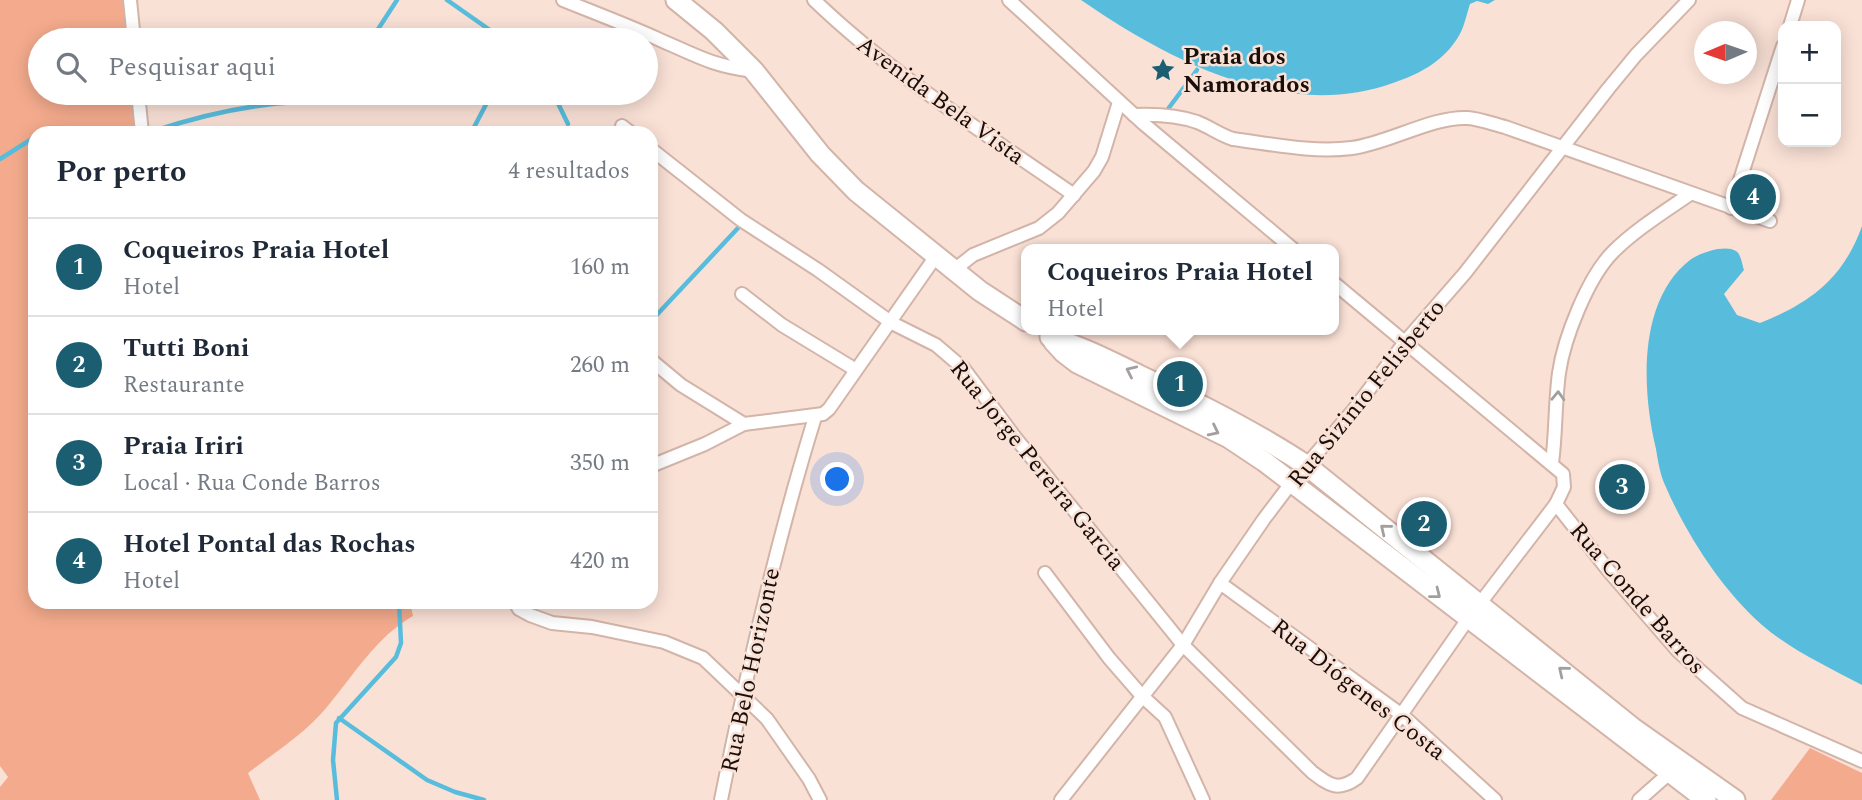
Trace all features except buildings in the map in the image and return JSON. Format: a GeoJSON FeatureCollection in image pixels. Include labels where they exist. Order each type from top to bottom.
{"type":"FeatureCollection","features":[{"type":"Feature","properties":{"kind":"street"},"geometry":{"type":"LineString","coordinates":[[130,0],[133,28]]}},
{"type":"Feature","properties":{"kind":"street"},"geometry":{"type":"LineString","coordinates":[[563,0],[632,28]]}},
{"type":"Feature","properties":{"kind":"street"},"geometry":{"type":"LineString","coordinates":[[676,0],[714,31],[754,71],[829,163],[856,191],[954,270],[1021,317]]}},
{"type":"Feature","properties":{"kind":"street","name":"Avenida Bela Vista"},"geometry":{"type":"LineString","coordinates":[[814,0],[849,34],[906,79],[1074,195]]}},
{"type":"Feature","properties":{"kind":"street"},"geometry":{"type":"LineString","coordinates":[[1009,0],[1119,102],[1287,244]]}},
{"type":"Feature","properties":{"kind":"street","name":"Rua Sizinio Felisberto"},"geometry":{"type":"LineString","coordinates":[[1061,800],[1183,645],[1220,583],[1292,482],[1352,412],[1405,342],[1465,273],[1636,55],[1689,0]]}},
{"type":"Feature","properties":{"kind":"street"},"geometry":{"type":"LineString","coordinates":[[1792,21],[1798,0]]}},
{"type":"Feature","properties":{"kind":"street"},"geometry":{"type":"LineString","coordinates":[[658,39],[702,60],[726,68],[754,71]]}},
{"type":"Feature","properties":{"kind":"street"},"geometry":{"type":"LineString","coordinates":[[1731,208],[1778,62]]}},
{"type":"Feature","properties":{"kind":"street"},"geometry":{"type":"LineString","coordinates":[[954,270],[973,255],[1040,228],[1074,195],[1102,157],[1119,102]]}},
{"type":"Feature","properties":{"kind":"street"},"geometry":{"type":"LineString","coordinates":[[139,105],[141,126]]}},
{"type":"Feature","properties":{"kind":"street"},"geometry":{"type":"LineString","coordinates":[[1134,115],[1187,119],[1233,139],[1328,149],[1354,148],[1446,120],[1467,118],[1486,121],[1770,221]]}},
{"type":"Feature","properties":{"kind":"street","name":"Rua Jorge Pereira Garcia"},"geometry":{"type":"LineString","coordinates":[[658,155],[741,220],[892,323],[936,345],[964,369],[1014,436],[1183,645],[1312,772],[1340,787],[1357,778],[1402,715]]}},
{"type":"Feature","properties":{"kind":"street","name":"Rua Conde Barros"},"geometry":{"type":"LineString","coordinates":[[1690,194],[1612,253],[1587,290],[1559,373],[1557,429],[1552,463],[1563,474],[1565,481],[1556,504],[1608,570],[1678,651],[1742,708],[1862,761]]}},
{"type":"Feature","properties":{"kind":"street"},"geometry":{"type":"LineString","coordinates":[[658,463],[744,424],[816,417],[829,409],[892,323],[936,256]]}},
{"type":"Feature","properties":{"kind":"street"},"geometry":{"type":"LineString","coordinates":[[1339,287],[1552,463]]}},
{"type":"Feature","properties":{"kind":"street"},"geometry":{"type":"LineString","coordinates":[[741,294],[782,325],[856,370]]}},
{"type":"Feature","properties":{"kind":"street"},"geometry":{"type":"LineString","coordinates":[[1046,335],[1077,363],[1230,438],[1474,612],[1676,767],[1735,800]]}},
{"type":"Feature","properties":{"kind":"street"},"geometry":{"type":"LineString","coordinates":[[1049,335],[1206,406],[1280,448],[1306,466],[1474,612]]}},
{"type":"Feature","properties":{"kind":"street"},"geometry":{"type":"LineString","coordinates":[[658,366],[681,386],[744,424]]}},
{"type":"Feature","properties":{"kind":"street","name":"Rua Belo Horizonte"},"geometry":{"type":"LineString","coordinates":[[722,800],[742,696],[778,540],[816,417]]}},
{"type":"Feature","properties":{"kind":"street"},"geometry":{"type":"LineString","coordinates":[[1402,715],[1474,612],[1556,504]]}},
{"type":"Feature","properties":{"kind":"street"},"geometry":{"type":"LineString","coordinates":[[1045,573],[1109,657],[1142,696],[1165,717],[1203,800]]}},
{"type":"Feature","properties":{"kind":"street","name":"Rua Diógenes Costa"},"geometry":{"type":"LineString","coordinates":[[1220,583],[1402,715],[1495,800]]}},
{"type":"Feature","properties":{"kind":"street"},"geometry":{"type":"LineString","coordinates":[[522,609],[530,615],[552,622],[664,642],[703,658],[767,719],[809,779],[820,800]]}},
{"type":"Feature","properties":{"kind":"street"},"geometry":{"type":"LineString","coordinates":[[1639,800],[1676,767]]}},
{"type":"Feature","properties":{"kind":"street"},"geometry":{"type":"LineString","coordinates":[[1676,767],[1706,800]]}},
{"type":"Feature","properties":{"kind":"shaded area"},"geometry":{"type":"Polygon","coordinates":[[[0,0],[125,0],[127,28],[28,28],[28,105],[132,105],[133,126],[28,126],[28,609],[412,609],[413,616],[377,645],[319,716],[248,773],[260,800],[0,800],[0,787],[8,777],[0,766],[0,0]]]}},
{"type":"Feature","properties":{"kind":"shaded area"},"geometry":{"type":"Polygon","coordinates":[[[1810,748],[1862,773],[1862,800],[1771,800],[1810,748]]]}},
{"type":"Feature","properties":{"kind":"water"},"geometry":{"type":"Polygon","coordinates":[[[1081,0],[1495,0],[1488,4],[1477,1],[1470,4],[1463,27],[1451,47],[1437,61],[1412,76],[1352,93],[1311,95],[1270,90],[1229,79],[1189,63],[1151,44],[1081,0]]]}},
{"type":"Feature","properties":{"kind":"water"},"geometry":{"type":"Polygon","coordinates":[[[1862,226],[1862,685],[1810,658],[1773,634],[1747,611],[1706,560],[1683,523],[1662,476],[1651,426],[1647,375],[1652,323],[1660,299],[1673,278],[1690,260],[1706,252],[1725,248],[1738,252],[1744,270],[1724,294],[1737,315],[1760,323],[1794,307],[1823,287],[1845,261],[1862,226]]]}},
{"type":"Feature","properties":{"kind":"waterway"},"geometry":{"type":"LineString","coordinates":[[379,28],[397,0]]}},
{"type":"Feature","properties":{"kind":"waterway"},"geometry":{"type":"LineString","coordinates":[[447,0],[487,28]]}},
{"type":"Feature","properties":{"kind":"waterway"},"geometry":{"type":"LineString","coordinates":[[1168,109],[1197,70]]}},
{"type":"Feature","properties":{"kind":"waterway"},"geometry":{"type":"LineString","coordinates":[[171,126],[224,112],[265,105]]}},
{"type":"Feature","properties":{"kind":"waterway"},"geometry":{"type":"LineString","coordinates":[[475,126],[486,105]]}},
{"type":"Feature","properties":{"kind":"waterway"},"geometry":{"type":"LineString","coordinates":[[559,105],[568,124]]}},
{"type":"Feature","properties":{"kind":"waterway"},"geometry":{"type":"LineString","coordinates":[[0,159],[28,141]]}},
{"type":"Feature","properties":{"kind":"waterway"},"geometry":{"type":"LineString","coordinates":[[658,314],[738,228]]}},
{"type":"Feature","properties":{"kind":"waterway"},"geometry":{"type":"LineString","coordinates":[[337,800],[333,760],[336,723],[396,657],[401,643],[399,609]]}},
{"type":"Feature","properties":{"kind":"waterway"},"geometry":{"type":"LineString","coordinates":[[339,718],[427,780],[484,800]]}},
{"type":"Feature","properties":{"kind":"place","name":"Praia dos Namorados"},"geometry":{"type":"Point","coordinates":[1163,70]}},
{"type":"Feature","properties":{"kind":"place","name":"Hotel Pontal das Rochas"},"geometry":{"type":"Point","coordinates":[1753,197]}},
{"type":"Feature","properties":{"kind":"place","name":"Coqueiros Praia Hotel"},"geometry":{"type":"Point","coordinates":[1180,384]}},
{"type":"Feature","properties":{"kind":"place","name":"Praia Iriri"},"geometry":{"type":"Point","coordinates":[1622,487]}},
{"type":"Feature","properties":{"kind":"place","name":"Tutti Boni"},"geometry":{"type":"Point","coordinates":[1424,524]}}]}
